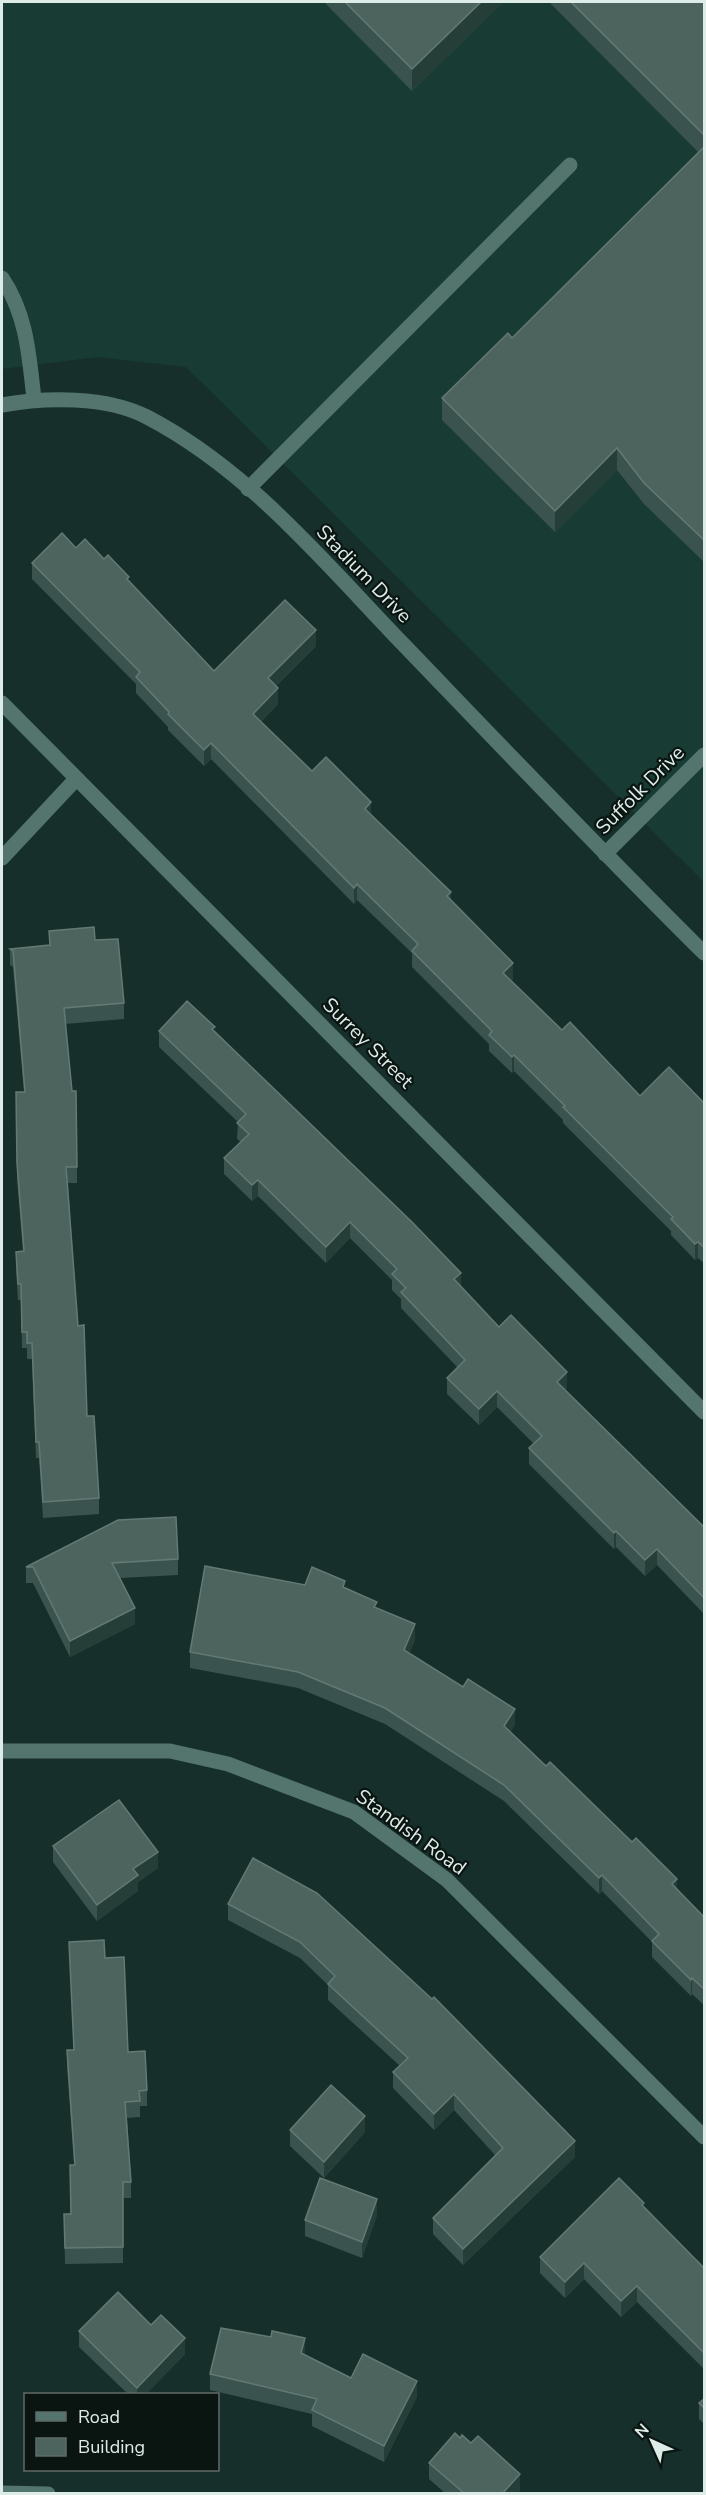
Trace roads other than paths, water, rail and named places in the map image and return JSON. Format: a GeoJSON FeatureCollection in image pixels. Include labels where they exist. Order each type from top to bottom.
{"type":"FeatureCollection","features":[{"type":"Feature","properties":{"kind":"street"},"geometry":{"type":"LineString","coordinates":[[249,489],[570,165]]}},
{"type":"Feature","properties":{"kind":"street"},"geometry":{"type":"LineString","coordinates":[[2,278],[15,297],[27,339],[34,399],[2,405]]}},
{"type":"Feature","properties":{"kind":"street","name":"Stadium Drive"},"geometry":{"type":"LineString","coordinates":[[34,399],[94,402],[145,416],[207,455],[249,489],[274,510],[604,854],[705,953]]}},
{"type":"Feature","properties":{"kind":"street","name":"Surrey Street"},"geometry":{"type":"LineString","coordinates":[[2,703],[705,1412]]}},
{"type":"Feature","properties":{"kind":"street","name":"Suffolk Drive"},"geometry":{"type":"LineString","coordinates":[[604,854],[705,755]]}},
{"type":"Feature","properties":{"kind":"street"},"geometry":{"type":"LineString","coordinates":[[2,858],[76,779]]}},
{"type":"Feature","properties":{"kind":"street","name":"Standish Road"},"geometry":{"type":"LineString","coordinates":[[2,1751],[170,1751],[228,1764],[354,1812],[447,1880],[705,2138]]}},
{"type":"Feature","properties":{"kind":"street"},"geometry":{"type":"LineString","coordinates":[[2,2493],[48,2493]]}}]}
